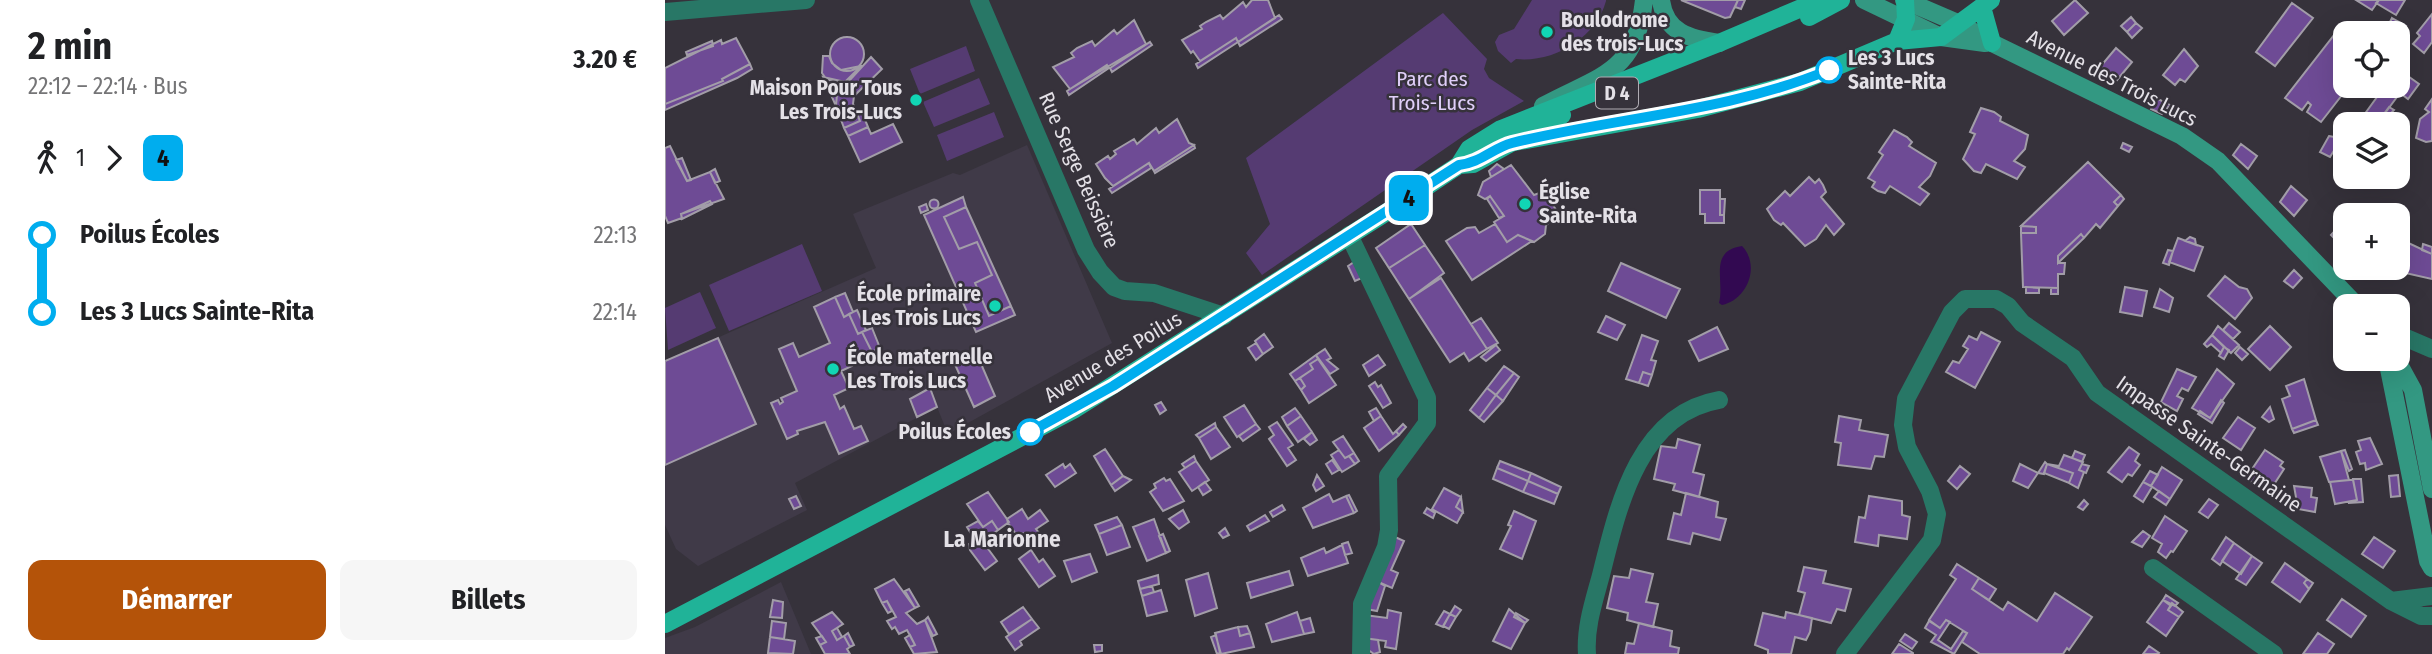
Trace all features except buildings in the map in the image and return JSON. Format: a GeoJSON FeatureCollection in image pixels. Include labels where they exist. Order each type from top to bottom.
{"type":"FeatureCollection","features":[{"type":"Feature","properties":{"kind":"main road","name":"Avenue des Poilus"},"geometry":{"type":"LineString","coordinates":[[665,624],[1075,410],[1459,165],[1473,164],[1526,117],[1610,73],[1622,61],[1639,33],[1644,0]]}},
{"type":"Feature","properties":{"kind":"main road"},"geometry":{"type":"LineString","coordinates":[[1661,0],[1664,16],[1680,34],[1719,43]]}},
{"type":"Feature","properties":{"kind":"main road"},"geometry":{"type":"LineString","coordinates":[[1526,117],[1719,43],[1820,0]]}},
{"type":"Feature","properties":{"kind":"main road","name":"D 4"},"geometry":{"type":"LineString","coordinates":[[1505,136],[1797,23],[1841,0]]}},
{"type":"Feature","properties":{"kind":"main road","name":"Avenue des Trois Lucs"},"geometry":{"type":"LineString","coordinates":[[1864,0],[1941,37],[1992,43]]}},
{"type":"Feature","properties":{"kind":"main road"},"geometry":{"type":"LineString","coordinates":[[1897,41],[1906,19],[1904,0]]}},
{"type":"Feature","properties":{"kind":"main road","name":"Avenue des Trois Lucs"},"geometry":{"type":"LineString","coordinates":[[1904,0],[1960,24],[1992,43],[2191,142],[2227,170],[2346,294]]}},
{"type":"Feature","properties":{"kind":"main road"},"geometry":{"type":"LineString","coordinates":[[1505,136],[1749,97],[1800,82],[1897,41],[1941,37],[1986,3]]}},
{"type":"Feature","properties":{"kind":"main road"},"geometry":{"type":"LineString","coordinates":[[1986,3],[1992,43]]}},
{"type":"Feature","properties":{"kind":"main road"},"geometry":{"type":"LineString","coordinates":[[2389,371],[2428,561],[2432,568]]}},
{"type":"Feature","properties":{"kind":"main road"},"geometry":{"type":"LineString","coordinates":[[2403,371],[2413,390],[2432,489]]}},
{"type":"Feature","properties":{"kind":"street"},"geometry":{"type":"LineString","coordinates":[[665,12],[806,0]]}},
{"type":"Feature","properties":{"kind":"street","name":"Rue Serge Beissière"},"geometry":{"type":"LineString","coordinates":[[979,0],[1086,250],[1100,272],[1114,287],[1125,292],[1154,293],[1224,316]]}},
{"type":"Feature","properties":{"kind":"street"},"geometry":{"type":"LineString","coordinates":[[1349,235],[1427,398],[1428,409],[1427,423],[1388,476],[1389,530],[1386,547],[1362,604],[1361,654]]}},
{"type":"Feature","properties":{"kind":"street","name":"Impasse Sainte-Germaine"},"geometry":{"type":"LineString","coordinates":[[1845,654],[1932,540],[1937,514],[1930,491],[1907,447],[1903,425],[1906,399],[1952,312],[1965,299],[1996,299],[2008,306],[2022,323],[2073,358],[2097,393],[2391,601],[2421,616],[2432,616]]}},
{"type":"Feature","properties":{"kind":"street"},"geometry":{"type":"LineString","coordinates":[[2410,340],[2432,349]]}},
{"type":"Feature","properties":{"kind":"street"},"geometry":{"type":"LineString","coordinates":[[1587,654],[1589,621],[1618,509],[1642,457],[1677,415],[1696,404],[1719,400]]}},
{"type":"Feature","properties":{"kind":"street"},"geometry":{"type":"LineString","coordinates":[[2153,568],[2274,654]]}},
{"type":"Feature","properties":{"kind":"street"},"geometry":{"type":"LineString","coordinates":[[2391,601],[2432,596]]}},
{"type":"Feature","properties":{"kind":"shaded area"},"geometry":{"type":"Polygon","coordinates":[[[1027,145],[1112,343],[948,434],[937,407],[795,483],[807,510],[698,566],[676,549],[665,525],[665,361],[876,268],[853,214],[953,173],[960,175],[1027,145]]]}},
{"type":"Feature","properties":{"kind":"shaded area"},"geometry":{"type":"Polygon","coordinates":[[[1742,246],[1750,263],[1749,281],[1738,296],[1722,305],[1719,303],[1721,260],[1731,249],[1742,246]]]}},
{"type":"Feature","properties":{"kind":"shaded area"},"geometry":{"type":"Polygon","coordinates":[[[781,582],[811,654],[665,654],[665,638],[695,627],[781,582]]]}},
{"type":"Feature","properties":{"kind":"green space","name":"Boulodrome des trois-Lucs"},"geometry":{"type":"Polygon","coordinates":[[[1532,0],[1606,1],[1593,26],[1571,45],[1545,57],[1516,59],[1511,63],[1498,51],[1495,42],[1499,35],[1514,29],[1532,0]]]}},
{"type":"Feature","properties":{"kind":"green space","name":"Parc des Trois-Lucs"},"geometry":{"type":"Polygon","coordinates":[[[1443,13],[1487,59],[1484,69],[1489,78],[1524,101],[1472,130],[1262,275],[1246,253],[1270,224],[1246,158],[1443,13]]]}},
{"type":"Feature","properties":{"kind":"green space"},"geometry":{"type":"Polygon","coordinates":[[[966,46],[975,71],[920,94],[910,69],[966,46]]]}},
{"type":"Feature","properties":{"kind":"green space"},"geometry":{"type":"Polygon","coordinates":[[[979,78],[990,104],[934,127],[923,102],[979,78]]]}},
{"type":"Feature","properties":{"kind":"green space"},"geometry":{"type":"Polygon","coordinates":[[[994,112],[1004,137],[947,161],[937,135],[994,112]]]}},
{"type":"Feature","properties":{"kind":"green space"},"geometry":{"type":"Polygon","coordinates":[[[802,244],[822,291],[729,331],[709,285],[802,244]]]}},
{"type":"Feature","properties":{"kind":"green space"},"geometry":{"type":"Polygon","coordinates":[[[700,292],[716,328],[668,350],[665,308],[700,292]]]}},
{"type":"Feature","properties":{"kind":"bus line","name":"4"},"geometry":{"type":"LineString","coordinates":[[1030,432],[1075,410],[1459,165],[1473,164],[1509,143],[1724,103],[1800,82],[1829,70]]}},
{"type":"Feature","properties":{"kind":"place","name":"Boulodrome des trois-Lucs"},"geometry":{"type":"Point","coordinates":[1547,32]}},
{"type":"Feature","properties":{"kind":"place","name":"Les 3 Lucs Sainte-Rita"},"geometry":{"type":"Point","coordinates":[1829,70]}},
{"type":"Feature","properties":{"kind":"place","name":"Maison Pour Tous Les Trois-Lucs"},"geometry":{"type":"Point","coordinates":[916,100]}},
{"type":"Feature","properties":{"kind":"place","name":"Église Sainte-Rita"},"geometry":{"type":"Point","coordinates":[1525,204]}},
{"type":"Feature","properties":{"kind":"place","name":"École primaire Les Trois Lucs"},"geometry":{"type":"Point","coordinates":[995,306]}},
{"type":"Feature","properties":{"kind":"place","name":"École maternelle Les Trois Lucs"},"geometry":{"type":"Point","coordinates":[833,369]}},
{"type":"Feature","properties":{"kind":"place","name":"Poilus Écoles"},"geometry":{"type":"Point","coordinates":[1030,432]}},
{"type":"Feature","properties":{"kind":"district","name":"La Marionne"},"geometry":{"type":"Point","coordinates":[1002,539]}}]}
